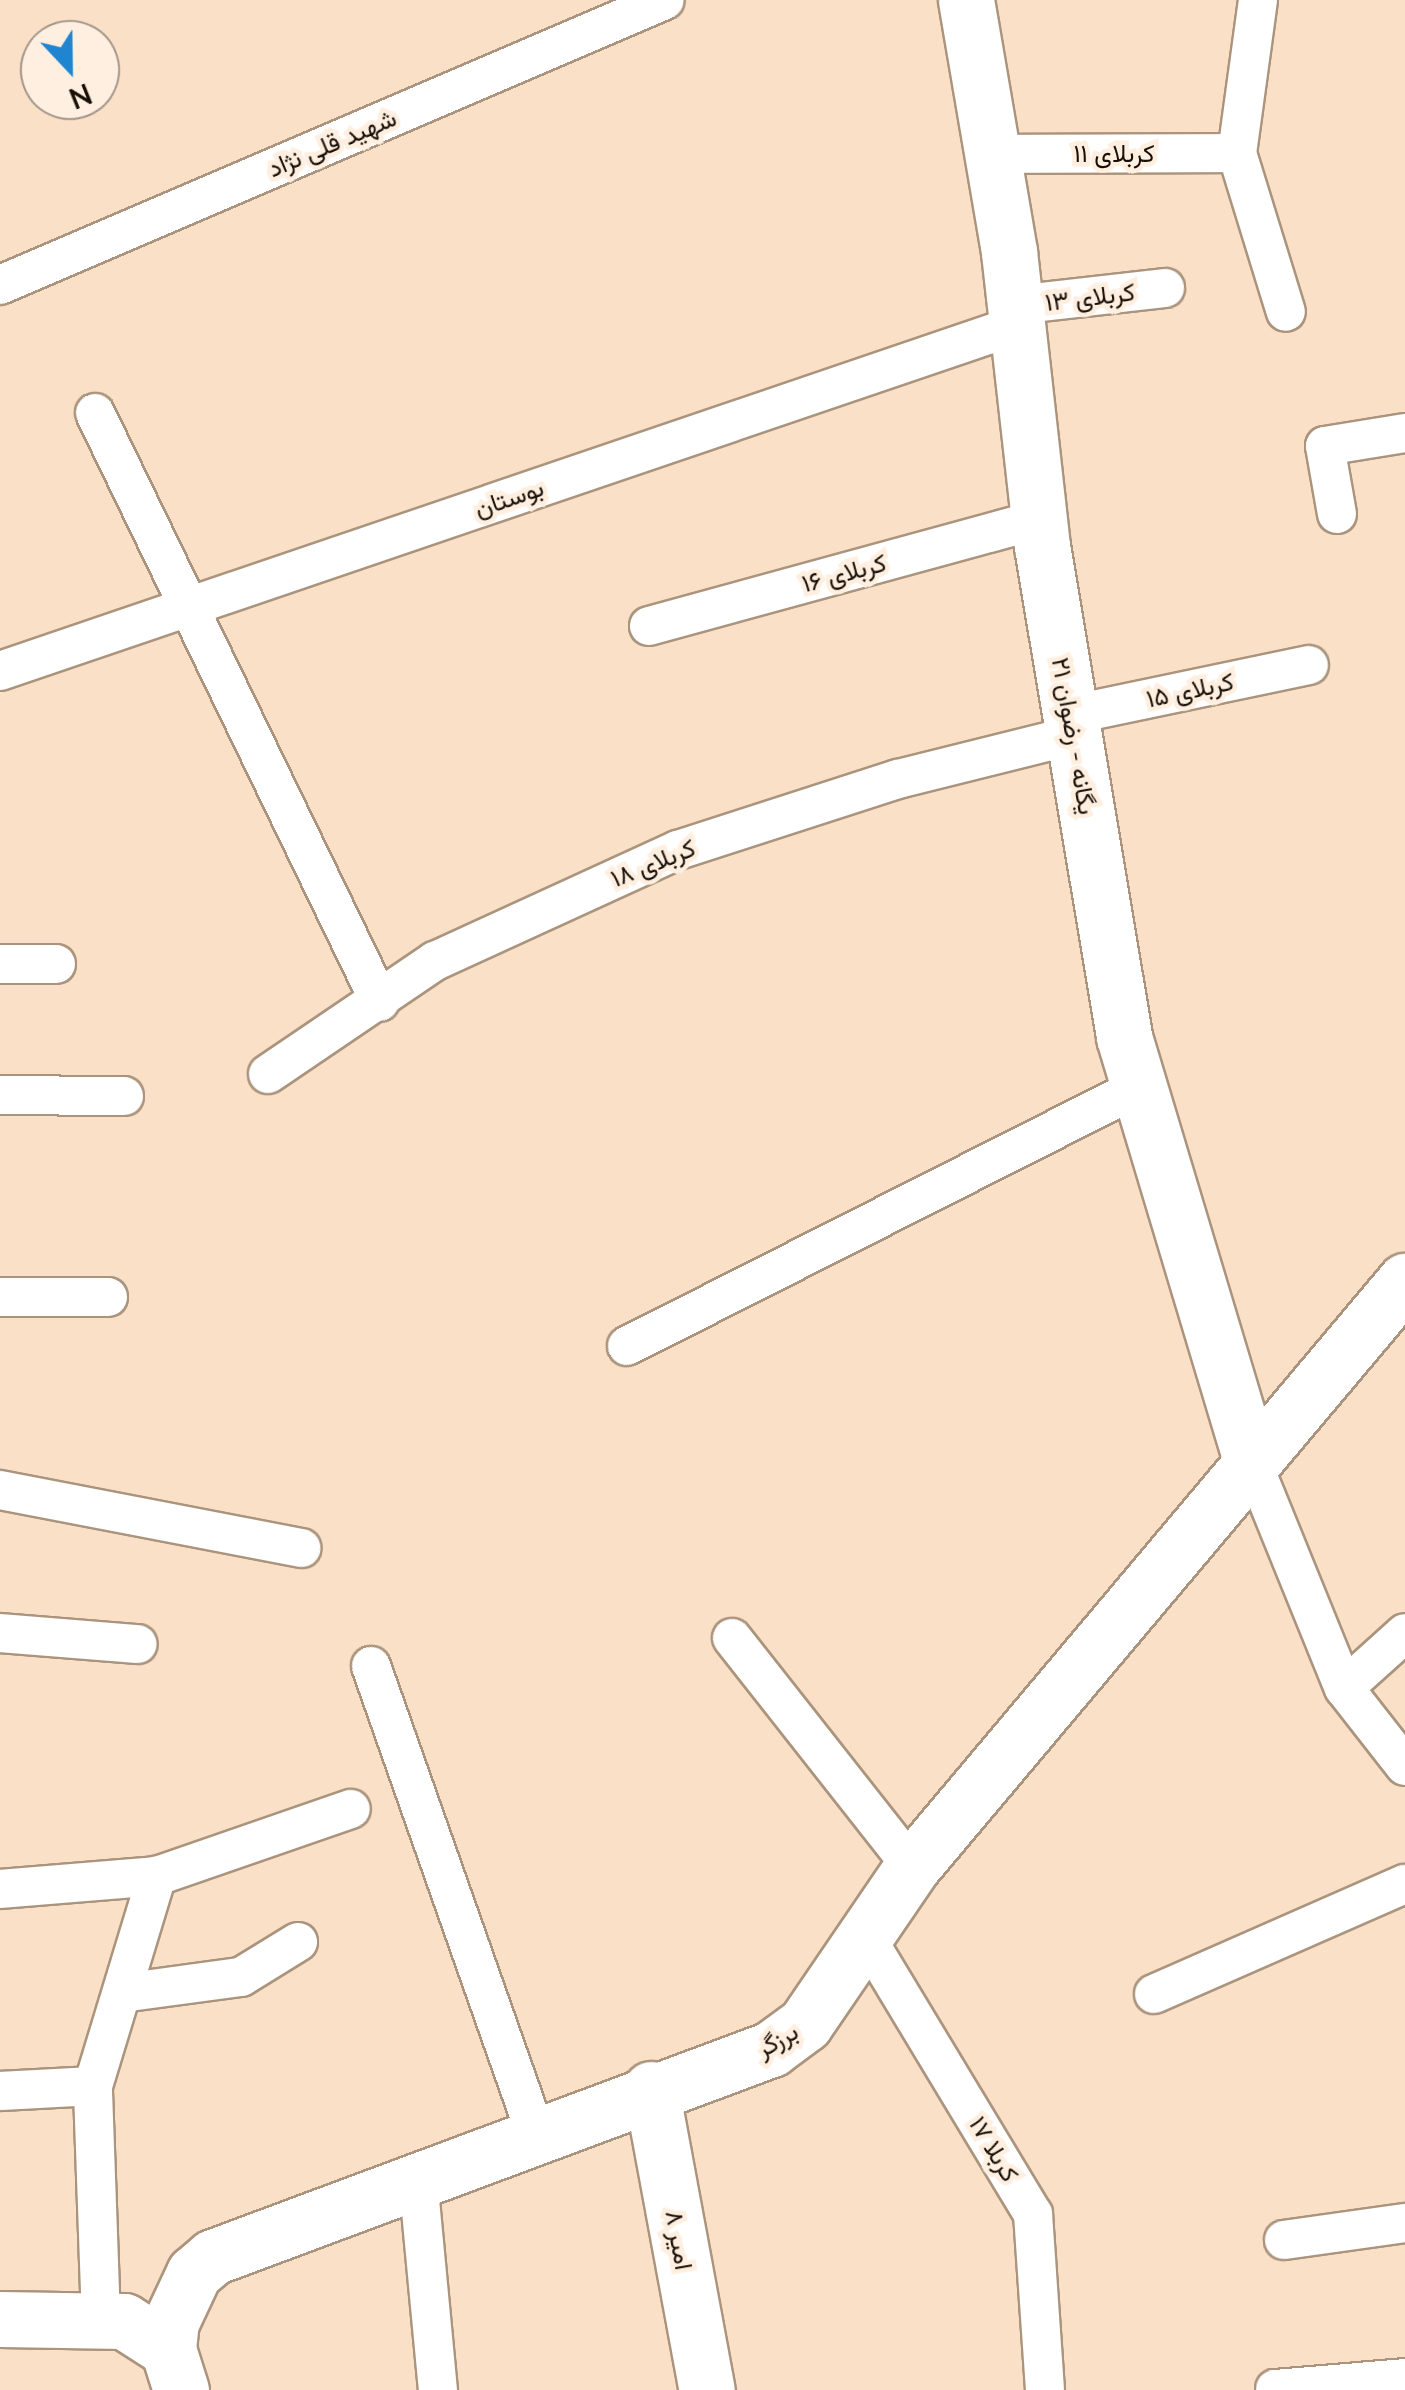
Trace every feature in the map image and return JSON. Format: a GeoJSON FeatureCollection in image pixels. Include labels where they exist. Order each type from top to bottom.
{"type":"FeatureCollection","features":[{"type":"Feature","properties":{"kind":"street","name":"شهید قلی نژاد"},"geometry":{"type":"LineString","coordinates":[[0,285],[664,0]]}},
{"type":"Feature","properties":{"kind":"street","name":"یگانه - رضوان ۲۱"},"geometry":{"type":"LineString","coordinates":[[966,0],[1016,315],[1039,519],[1072,725],[1139,1087],[1250,1457]]}},
{"type":"Feature","properties":{"kind":"street"},"geometry":{"type":"LineString","coordinates":[[1258,0],[1236,153],[1286,312]]}},
{"type":"Feature","properties":{"kind":"street","name":"کربلای ۱۱"},"geometry":{"type":"LineString","coordinates":[[992,154],[1236,153]]}},
{"type":"Feature","properties":{"kind":"street","name":"کربلای ۱۳"},"geometry":{"type":"LineString","coordinates":[[1016,315],[1165,288]]}},
{"type":"Feature","properties":{"kind":"street","name":"بوستان"},"geometry":{"type":"LineString","coordinates":[[0,671],[1016,315]]}},
{"type":"Feature","properties":{"kind":"street"},"geometry":{"type":"LineString","coordinates":[[95,413],[380,1002]]}},
{"type":"Feature","properties":{"kind":"street"},"geometry":{"type":"LineString","coordinates":[[1337,514],[1325,446],[1405,434]]}},
{"type":"Feature","properties":{"kind":"street","name":"کربلای ۱۶"},"geometry":{"type":"LineString","coordinates":[[648,626],[1039,519]]}},
{"type":"Feature","properties":{"kind":"street","name":"کربلای ۱۵"},"geometry":{"type":"LineString","coordinates":[[1072,725],[1309,664]]}},
{"type":"Feature","properties":{"kind":"street","name":"کربلای ۱۸"},"geometry":{"type":"LineString","coordinates":[[268,1074],[482,936],[678,850],[1072,725]]}},
{"type":"Feature","properties":{"kind":"street"},"geometry":{"type":"LineString","coordinates":[[0,964],[56,964]]}},
{"type":"Feature","properties":{"kind":"street"},"geometry":{"type":"LineString","coordinates":[[626,1346],[1139,1087]]}},
{"type":"Feature","properties":{"kind":"street"},"geometry":{"type":"LineString","coordinates":[[0,1095],[124,1096]]}},
{"type":"Feature","properties":{"kind":"street","name":"برزگر"},"geometry":{"type":"LineString","coordinates":[[175,2369],[181,2297],[213,2257],[790,2036],[912,1867],[1250,1457],[1405,1281]]}},
{"type":"Feature","properties":{"kind":"street"},"geometry":{"type":"LineString","coordinates":[[0,1297],[108,1297]]}},
{"type":"Feature","properties":{"kind":"street"},"geometry":{"type":"LineString","coordinates":[[1250,1457],[1344,1688],[1405,1766]]}},
{"type":"Feature","properties":{"kind":"street"},"geometry":{"type":"LineString","coordinates":[[0,1490],[301,1548]]}},
{"type":"Feature","properties":{"kind":"street"},"geometry":{"type":"LineString","coordinates":[[0,1633],[138,1644]]}},
{"type":"Feature","properties":{"kind":"street"},"geometry":{"type":"LineString","coordinates":[[1344,1688],[1405,1633]]}},
{"type":"Feature","properties":{"kind":"street"},"geometry":{"type":"LineString","coordinates":[[732,1638],[912,1867]]}},
{"type":"Feature","properties":{"kind":"street"},"geometry":{"type":"LineString","coordinates":[[371,1666],[536,2134]]}},
{"type":"Feature","properties":{"kind":"street"},"geometry":{"type":"LineString","coordinates":[[0,1888],[157,1876],[352,1809]]}},
{"type":"Feature","properties":{"kind":"street"},"geometry":{"type":"LineString","coordinates":[[102,2320],[93,2086],[157,1876]]}},
{"type":"Feature","properties":{"kind":"street"},"geometry":{"type":"LineString","coordinates":[[1154,1994],[1405,1884]]}},
{"type":"Feature","properties":{"kind":"street","name":"کربلا ۱۷"},"geometry":{"type":"LineString","coordinates":[[864,1934],[1034,2214],[1045,2390]]}},
{"type":"Feature","properties":{"kind":"street"},"geometry":{"type":"LineString","coordinates":[[122,1993],[242,1977],[298,1942]]}},
{"type":"Feature","properties":{"kind":"street"},"geometry":{"type":"LineString","coordinates":[[0,2091],[93,2086]]}},
{"type":"Feature","properties":{"kind":"street","name":"امیر ۸"},"geometry":{"type":"LineString","coordinates":[[651,2089],[706,2390]]}},
{"type":"Feature","properties":{"kind":"street"},"geometry":{"type":"LineString","coordinates":[[418,2179],[438,2390]]}},
{"type":"Feature","properties":{"kind":"street"},"geometry":{"type":"LineString","coordinates":[[1284,2240],[1405,2222]]}},
{"type":"Feature","properties":{"kind":"street"},"geometry":{"type":"LineString","coordinates":[[0,2320],[102,2320],[137,2325],[175,2369]]}},
{"type":"Feature","properties":{"kind":"street"},"geometry":{"type":"LineString","coordinates":[[1274,2389],[1405,2378]]}}]}
